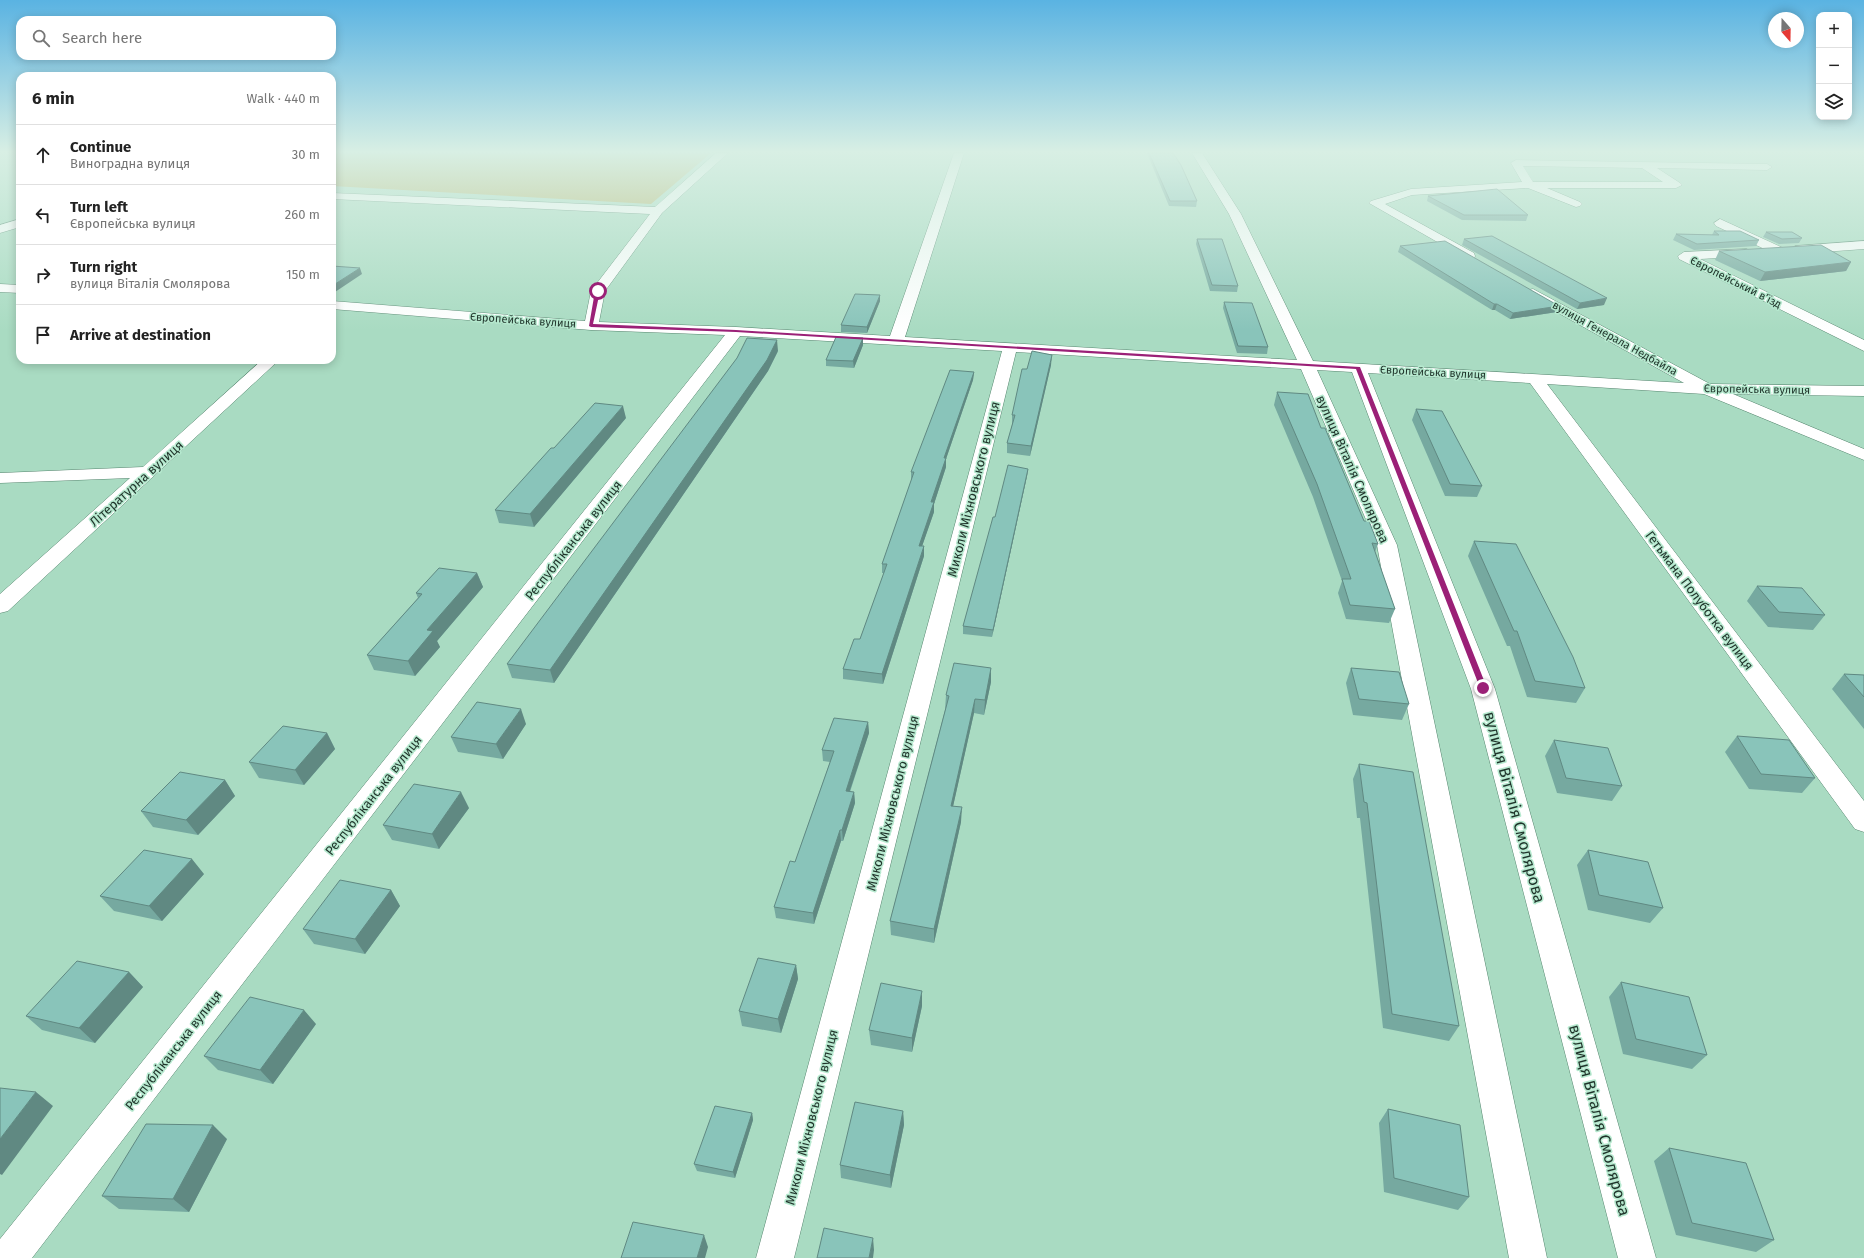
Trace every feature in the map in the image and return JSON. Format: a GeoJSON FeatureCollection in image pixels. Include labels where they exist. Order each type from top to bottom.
{"type":"FeatureCollection","features":[{"type":"Feature","properties":{"kind":"street"},"geometry":{"type":"LineString","coordinates":[[591,326],[598,291],[657,212]]}},
{"type":"Feature","properties":{"kind":"street"},"geometry":{"type":"LineString","coordinates":[[896,341],[940,212]]}},
{"type":"Feature","properties":{"kind":"street"},"geometry":{"type":"LineString","coordinates":[[1234,212],[1307,365]]}},
{"type":"Feature","properties":{"kind":"street"},"geometry":{"type":"LineString","coordinates":[[1390,212],[1484,265]]}},
{"type":"Feature","properties":{"kind":"street"},"geometry":{"type":"LineString","coordinates":[[1720,223],[1779,251]]}},
{"type":"Feature","properties":{"kind":"street"},"geometry":{"type":"LineString","coordinates":[[0,230],[16,224]]}},
{"type":"Feature","properties":{"kind":"street","name":"Європейський в’їзд"},"geometry":{"type":"LineString","coordinates":[[1864,245],[1684,256],[1864,346]]}},
{"type":"Feature","properties":{"kind":"street","name":"вулиця Генерала Недбайла"},"geometry":{"type":"LineString","coordinates":[[1518,284],[1706,389],[1864,455]]}},
{"type":"Feature","properties":{"kind":"street"},"geometry":{"type":"LineString","coordinates":[[0,288],[16,289]]}},
{"type":"Feature","properties":{"kind":"street","name":"Європейська вулиця"},"geometry":{"type":"LineString","coordinates":[[336,305],[591,326],[736,331],[1706,389],[1864,391]]}},
{"type":"Feature","properties":{"kind":"street","name":"Республіканська вулиця"},"geometry":{"type":"LineString","coordinates":[[9,1258],[736,331]]}},
{"type":"Feature","properties":{"kind":"street","name":"Миколи Міхновського вулиця"},"geometry":{"type":"LineString","coordinates":[[775,1258],[1010,348]]}},
{"type":"Feature","properties":{"kind":"street","name":"Літературна вулиця"},"geometry":{"type":"LineString","coordinates":[[0,606],[267,364]]}},
{"type":"Feature","properties":{"kind":"street","name":"вулиця Віталія Смолярова"},"geometry":{"type":"LineString","coordinates":[[1307,365],[1387,545],[1528,1258]]}},
{"type":"Feature","properties":{"kind":"street","name":"вулиця Віталія Смолярова"},"geometry":{"type":"LineString","coordinates":[[1358,368],[1483,688],[1637,1258]]}},
{"type":"Feature","properties":{"kind":"street","name":"Гетьмана Полуботка вулиця"},"geometry":{"type":"LineString","coordinates":[[1535,378],[1864,821]]}},
{"type":"Feature","properties":{"kind":"street"},"geometry":{"type":"LineString","coordinates":[[0,478],[148,472]]}},
{"type":"Feature","properties":{"kind":"building"},"geometry":{"type":"Polygon","coordinates":[[[1458,212],[1524,212],[1528,215],[1464,215],[1458,212]]]}},
{"type":"Feature","properties":{"kind":"building"},"geometry":{"type":"Polygon","coordinates":[[[1714,231],[1740,231],[1759,240],[1697,244],[1676,234],[1719,235],[1714,231]]]}},
{"type":"Feature","properties":{"kind":"building"},"geometry":{"type":"Polygon","coordinates":[[[1766,232],[1792,232],[1802,238],[1782,239],[1766,232]]]}},
{"type":"Feature","properties":{"kind":"building"},"geometry":{"type":"Polygon","coordinates":[[[1492,236],[1607,298],[1580,303],[1464,239],[1492,236]]]}},
{"type":"Feature","properties":{"kind":"building"},"geometry":{"type":"Polygon","coordinates":[[[1197,239],[1222,239],[1238,286],[1212,285],[1197,239]]]}},
{"type":"Feature","properties":{"kind":"building"},"geometry":{"type":"Polygon","coordinates":[[[1445,241],[1559,306],[1513,313],[1497,304],[1494,304],[1400,246],[1445,241]]]}},
{"type":"Feature","properties":{"kind":"building"},"geometry":{"type":"Polygon","coordinates":[[[1821,245],[1851,262],[1765,272],[1719,251],[1821,245]]]}},
{"type":"Feature","properties":{"kind":"building"},"geometry":{"type":"Polygon","coordinates":[[[336,266],[360,268],[336,283],[336,266]]]}},
{"type":"Feature","properties":{"kind":"building"},"geometry":{"type":"Polygon","coordinates":[[[855,294],[880,295],[867,327],[841,325],[855,294]]]}},
{"type":"Feature","properties":{"kind":"building"},"geometry":{"type":"Polygon","coordinates":[[[1224,302],[1252,303],[1268,347],[1238,346],[1224,302]]]}},
{"type":"Feature","properties":{"kind":"building"},"geometry":{"type":"Polygon","coordinates":[[[836,337],[863,338],[853,361],[826,360],[836,337]]]}},
{"type":"Feature","properties":{"kind":"building"},"geometry":{"type":"Polygon","coordinates":[[[747,338],[777,340],[767,360],[550,670],[507,664],[737,358],[747,338]]]}},
{"type":"Feature","properties":{"kind":"building"},"geometry":{"type":"Polygon","coordinates":[[[1032,351],[1052,355],[1031,446],[1007,443],[1015,415],[1012,415],[1022,369],[1027,369],[1032,351]]]}},
{"type":"Feature","properties":{"kind":"building"},"geometry":{"type":"Polygon","coordinates":[[[950,370],[974,372],[944,458],[946,458],[931,502],[934,502],[919,546],[924,546],[882,674],[843,669],[854,639],[860,639],[887,564],[882,564],[914,472],[911,472],[950,370]]]}},
{"type":"Feature","properties":{"kind":"building"},"geometry":{"type":"Polygon","coordinates":[[[1277,392],[1308,394],[1321,428],[1325,428],[1364,521],[1369,521],[1378,544],[1372,543],[1395,609],[1350,605],[1342,579],[1351,579],[1317,484],[1277,392]]]}},
{"type":"Feature","properties":{"kind":"building"},"geometry":{"type":"Polygon","coordinates":[[[595,403],[623,406],[530,514],[495,510],[551,448],[554,448],[595,403]]]}},
{"type":"Feature","properties":{"kind":"building"},"geometry":{"type":"Polygon","coordinates":[[[1416,409],[1442,411],[1482,486],[1450,484],[1416,409]]]}},
{"type":"Feature","properties":{"kind":"building"},"geometry":{"type":"Polygon","coordinates":[[[1008,465],[1028,469],[993,630],[963,626],[993,517],[995,517],[1008,465]]]}},
{"type":"Feature","properties":{"kind":"building"},"geometry":{"type":"Polygon","coordinates":[[[1474,541],[1516,544],[1573,657],[1585,688],[1535,681],[1517,631],[1514,631],[1474,541]]]}},
{"type":"Feature","properties":{"kind":"building"},"geometry":{"type":"Polygon","coordinates":[[[439,568],[477,573],[427,630],[433,631],[408,661],[367,655],[422,594],[416,593],[439,568]]]}},
{"type":"Feature","properties":{"kind":"building"},"geometry":{"type":"Polygon","coordinates":[[[1757,586],[1802,588],[1825,615],[1779,612],[1757,586]]]}},
{"type":"Feature","properties":{"kind":"building"},"geometry":{"type":"Polygon","coordinates":[[[954,663],[991,668],[985,700],[975,699],[951,806],[962,807],[934,929],[890,921],[949,696],[946,695],[954,663]]]}},
{"type":"Feature","properties":{"kind":"building"},"geometry":{"type":"Polygon","coordinates":[[[1351,668],[1399,672],[1409,704],[1359,699],[1351,668]]]}},
{"type":"Feature","properties":{"kind":"building"},"geometry":{"type":"Polygon","coordinates":[[[1844,674],[1864,675],[1864,697],[1844,674]]]}},
{"type":"Feature","properties":{"kind":"building"},"geometry":{"type":"Polygon","coordinates":[[[477,702],[521,709],[496,744],[451,737],[477,702]]]}},
{"type":"Feature","properties":{"kind":"building"},"geometry":{"type":"Polygon","coordinates":[[[834,718],[868,722],[846,791],[854,792],[842,830],[840,830],[813,913],[774,907],[790,861],[795,862],[834,751],[822,750],[834,718]]]}},
{"type":"Feature","properties":{"kind":"building"},"geometry":{"type":"Polygon","coordinates":[[[283,726],[327,733],[295,770],[249,762],[283,726]]]}},
{"type":"Feature","properties":{"kind":"building"},"geometry":{"type":"Polygon","coordinates":[[[1737,736],[1789,740],[1815,778],[1761,774],[1737,736]]]}},
{"type":"Feature","properties":{"kind":"building"},"geometry":{"type":"Polygon","coordinates":[[[1554,740],[1608,748],[1622,786],[1566,778],[1554,740]]]}},
{"type":"Feature","properties":{"kind":"building"},"geometry":{"type":"Polygon","coordinates":[[[1359,764],[1413,772],[1459,1026],[1392,1014],[1367,803],[1364,802],[1359,764]]]}},
{"type":"Feature","properties":{"kind":"building"},"geometry":{"type":"Polygon","coordinates":[[[180,772],[225,780],[186,820],[141,811],[180,772]]]}},
{"type":"Feature","properties":{"kind":"building"},"geometry":{"type":"Polygon","coordinates":[[[414,784],[461,792],[432,834],[383,825],[414,784]]]}},
{"type":"Feature","properties":{"kind":"building"},"geometry":{"type":"Polygon","coordinates":[[[144,850],[192,859],[149,906],[100,896],[144,850]]]}},
{"type":"Feature","properties":{"kind":"building"},"geometry":{"type":"Polygon","coordinates":[[[1588,850],[1648,862],[1663,908],[1599,895],[1588,850]]]}},
{"type":"Feature","properties":{"kind":"building"},"geometry":{"type":"Polygon","coordinates":[[[340,880],[391,890],[355,939],[303,929],[340,880]]]}},
{"type":"Feature","properties":{"kind":"building"},"geometry":{"type":"Polygon","coordinates":[[[758,958],[796,965],[778,1019],[739,1011],[758,958]]]}},
{"type":"Feature","properties":{"kind":"building"},"geometry":{"type":"Polygon","coordinates":[[[77,961],[129,972],[79,1028],[26,1016],[77,961]]]}},
{"type":"Feature","properties":{"kind":"building"},"geometry":{"type":"Polygon","coordinates":[[[1621,982],[1689,997],[1707,1055],[1636,1039],[1621,982]]]}},
{"type":"Feature","properties":{"kind":"building"},"geometry":{"type":"Polygon","coordinates":[[[881,983],[922,991],[912,1038],[869,1030],[881,983]]]}},
{"type":"Feature","properties":{"kind":"building"},"geometry":{"type":"Polygon","coordinates":[[[250,997],[304,1010],[260,1070],[204,1056],[250,997]]]}},
{"type":"Feature","properties":{"kind":"building"},"geometry":{"type":"Polygon","coordinates":[[[0,1088],[36,1092],[0,1139],[0,1088]]]}},
{"type":"Feature","properties":{"kind":"building"},"geometry":{"type":"Polygon","coordinates":[[[855,1102],[903,1111],[890,1175],[840,1165],[855,1102]]]}},
{"type":"Feature","properties":{"kind":"building"},"geometry":{"type":"Polygon","coordinates":[[[715,1106],[752,1113],[733,1172],[694,1164],[715,1106]]]}},
{"type":"Feature","properties":{"kind":"building"},"geometry":{"type":"Polygon","coordinates":[[[1388,1109],[1460,1125],[1469,1197],[1394,1178],[1388,1109]]]}},
{"type":"Feature","properties":{"kind":"building"},"geometry":{"type":"Polygon","coordinates":[[[146,1124],[213,1125],[173,1199],[102,1196],[146,1124]]]}},
{"type":"Feature","properties":{"kind":"building"},"geometry":{"type":"Polygon","coordinates":[[[1669,1148],[1746,1163],[1774,1240],[1692,1223],[1669,1148]]]}},
{"type":"Feature","properties":{"kind":"building"},"geometry":{"type":"Polygon","coordinates":[[[633,1222],[704,1235],[697,1258],[621,1258],[633,1222]]]}},
{"type":"Feature","properties":{"kind":"building"},"geometry":{"type":"Polygon","coordinates":[[[824,1228],[873,1238],[869,1258],[817,1258],[824,1228]]]}},
{"type":"Feature","properties":{"kind":"route"},"geometry":{"type":"LineString","coordinates":[[598,291],[591,326],[736,331],[1358,368],[1483,688]]}}]}
